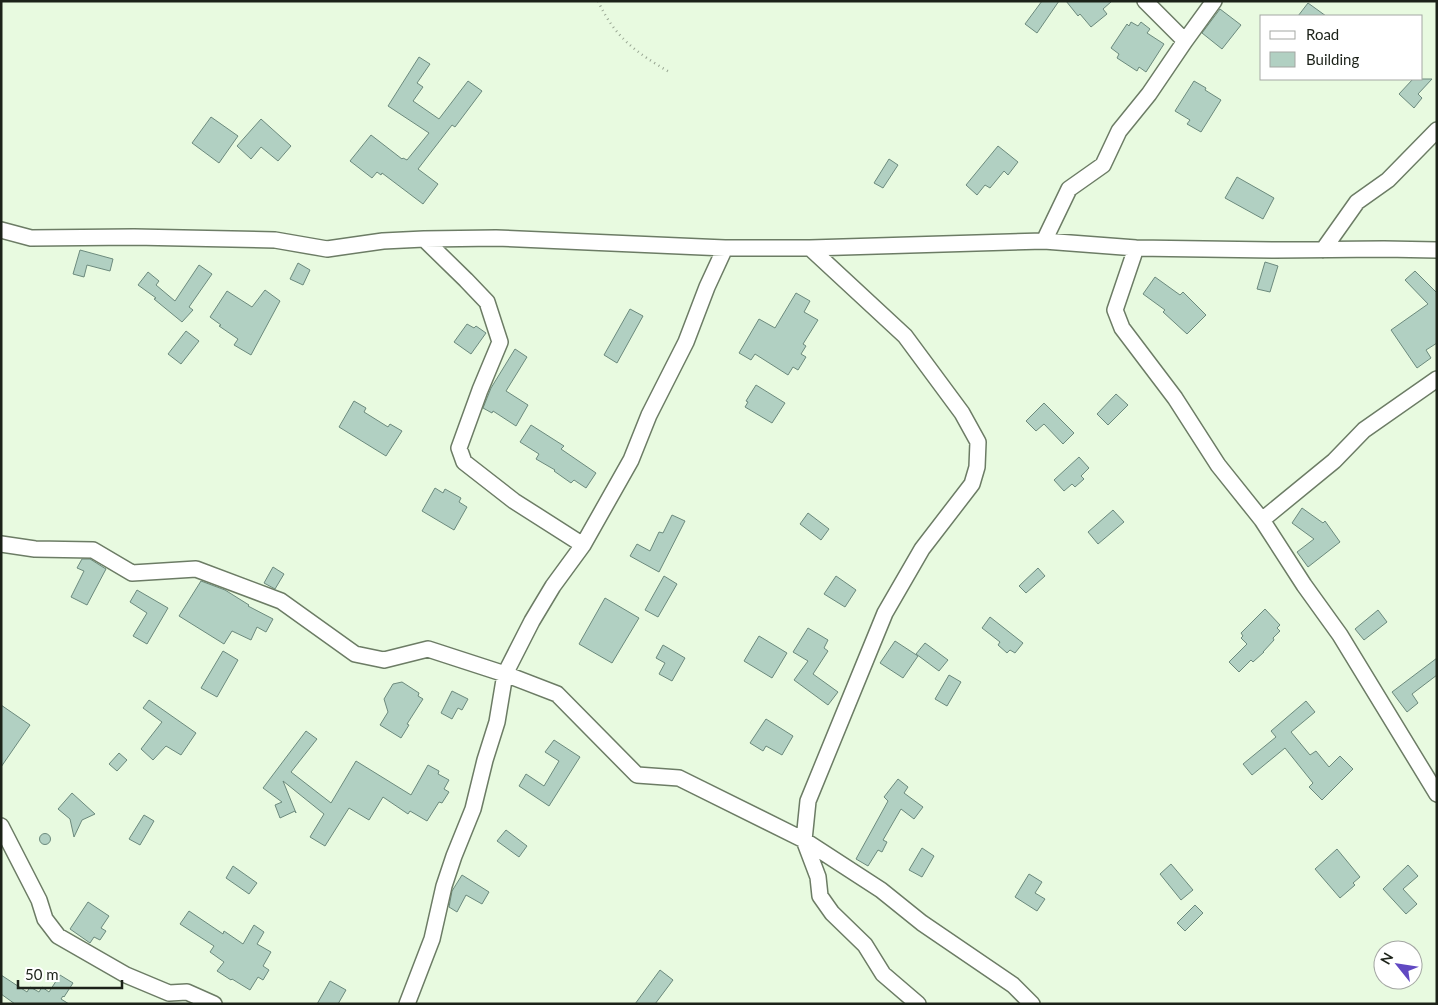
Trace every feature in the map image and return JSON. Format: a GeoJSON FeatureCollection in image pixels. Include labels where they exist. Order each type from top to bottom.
{"type":"FeatureCollection","features":[{"type":"Feature","properties":{"kind":"street"},"geometry":{"type":"LineString","coordinates":[[1145,1],[1185,41]]}},
{"type":"Feature","properties":{"kind":"street"},"geometry":{"type":"LineString","coordinates":[[1044,241],[1069,189],[1103,165],[1119,130],[1149,94],[1214,1]]}},
{"type":"Feature","properties":{"kind":"street"},"geometry":{"type":"LineString","coordinates":[[1323,250],[1357,202],[1388,180],[1437,130]]}},
{"type":"Feature","properties":{"kind":"street"},"geometry":{"type":"LineString","coordinates":[[1,230],[31,238],[134,237],[275,240],[326,250],[383,241],[496,238],[725,248],[810,248],[1044,241],[1136,248],[1437,250]]}},
{"type":"Feature","properties":{"kind":"street"},"geometry":{"type":"LineString","coordinates":[[424,239],[487,302],[500,342],[459,448],[464,462],[514,501],[583,546]]}},
{"type":"Feature","properties":{"kind":"street"},"geometry":{"type":"LineString","coordinates":[[407,1004],[432,939],[444,886],[454,856],[473,809],[497,722],[506,674],[528,629],[549,593],[583,546],[631,460],[649,415],[686,342],[707,287],[725,248]]}},
{"type":"Feature","properties":{"kind":"street"},"geometry":{"type":"LineString","coordinates":[[810,248],[905,336],[962,412],[978,442],[978,467],[972,484],[922,549],[885,614],[808,801],[804,840],[818,877],[820,896],[832,913],[865,945],[882,974],[918,1004]]}},
{"type":"Feature","properties":{"kind":"street"},"geometry":{"type":"LineString","coordinates":[[1136,248],[1115,310],[1122,328],[1175,398],[1218,465],[1262,520],[1304,585],[1340,635],[1437,794]]}},
{"type":"Feature","properties":{"kind":"street"},"geometry":{"type":"LineString","coordinates":[[1262,520],[1334,461],[1364,430],[1437,379]]}},
{"type":"Feature","properties":{"kind":"street"},"geometry":{"type":"LineString","coordinates":[[1,544],[35,549],[93,550],[132,573],[196,569],[281,601],[355,654],[384,660],[428,650],[506,674],[558,694],[637,775],[679,778],[804,840],[881,890],[922,923],[1013,985],[1032,1004]]}},
{"type":"Feature","properties":{"kind":"street"},"geometry":{"type":"LineString","coordinates":[[1,826],[39,900],[45,919],[58,936],[168,999],[188,992],[214,1004]]}},
{"type":"Feature","properties":{"kind":"path"},"geometry":{"type":"LineString","coordinates":[[598,1],[604,15],[628,45],[647,59],[672,73]]}},
{"type":"Feature","properties":{"kind":"building"},"geometry":{"type":"Polygon","coordinates":[[[1042,1],[1059,1],[1037,33],[1025,24],[1042,1]]]}},
{"type":"Feature","properties":{"kind":"building"},"geometry":{"type":"Polygon","coordinates":[[[1066,1],[1112,1],[1103,9],[1107,14],[1091,27],[1080,14],[1078,16],[1066,1]]]}},
{"type":"Feature","properties":{"kind":"building"},"geometry":{"type":"Polygon","coordinates":[[[1308,3],[1325,15],[1299,15],[1308,3]]]}},
{"type":"Feature","properties":{"kind":"building"},"geometry":{"type":"Polygon","coordinates":[[[1220,9],[1241,25],[1222,49],[1202,33],[1220,9]]]}},
{"type":"Feature","properties":{"kind":"building"},"geometry":{"type":"Polygon","coordinates":[[[1131,22],[1138,26],[1141,22],[1150,29],[1147,33],[1164,44],[1146,72],[1139,67],[1137,71],[1117,58],[1119,54],[1111,48],[1127,24],[1129,26],[1131,22]]]}},
{"type":"Feature","properties":{"kind":"building"},"geometry":{"type":"Polygon","coordinates":[[[419,57],[430,64],[417,83],[423,87],[413,101],[439,119],[468,81],[482,91],[455,127],[452,125],[418,169],[438,184],[423,204],[382,173],[381,175],[377,172],[372,178],[350,161],[371,135],[402,159],[407,160],[429,133],[388,106],[419,57]]]}},
{"type":"Feature","properties":{"kind":"building"},"geometry":{"type":"Polygon","coordinates":[[[1432,79],[1418,94],[1422,98],[1414,108],[1399,94],[1412,80],[1432,79]]]}},
{"type":"Feature","properties":{"kind":"building"},"geometry":{"type":"Polygon","coordinates":[[[1194,81],[1221,100],[1201,132],[1187,124],[1190,120],[1175,111],[1194,81]]]}},
{"type":"Feature","properties":{"kind":"building"},"geometry":{"type":"Polygon","coordinates":[[[211,117],[238,136],[219,163],[192,143],[211,117]]]}},
{"type":"Feature","properties":{"kind":"building"},"geometry":{"type":"Polygon","coordinates":[[[261,119],[291,146],[278,161],[261,147],[251,159],[237,146],[261,119]]]}},
{"type":"Feature","properties":{"kind":"building"},"geometry":{"type":"Polygon","coordinates":[[[998,146],[1018,162],[1008,175],[1004,171],[990,188],[985,185],[977,195],[966,185],[998,146]]]}},
{"type":"Feature","properties":{"kind":"building"},"geometry":{"type":"Polygon","coordinates":[[[889,159],[898,165],[883,188],[874,183],[889,159]]]}},
{"type":"Feature","properties":{"kind":"building"},"geometry":{"type":"Polygon","coordinates":[[[1237,177],[1274,198],[1263,219],[1225,198],[1237,177]]]}},
{"type":"Feature","properties":{"kind":"building"},"geometry":{"type":"Polygon","coordinates":[[[80,250],[113,259],[110,271],[87,265],[84,277],[73,274],[80,250]]]}},
{"type":"Feature","properties":{"kind":"building"},"geometry":{"type":"Polygon","coordinates":[[[1265,262],[1278,266],[1270,292],[1257,289],[1265,262]]]}},
{"type":"Feature","properties":{"kind":"building"},"geometry":{"type":"Polygon","coordinates":[[[298,263],[310,270],[303,285],[290,279],[298,263]]]}},
{"type":"Feature","properties":{"kind":"building"},"geometry":{"type":"Polygon","coordinates":[[[199,265],[212,274],[189,307],[193,310],[182,322],[154,299],[156,298],[138,285],[148,272],[159,281],[156,285],[175,301],[199,265]]]}},
{"type":"Feature","properties":{"kind":"building"},"geometry":{"type":"Polygon","coordinates":[[[1415,271],[1437,293],[1437,343],[1426,350],[1431,358],[1417,368],[1391,330],[1428,304],[1405,280],[1415,271]]]}},
{"type":"Feature","properties":{"kind":"building"},"geometry":{"type":"Polygon","coordinates":[[[1155,277],[1180,295],[1183,292],[1206,315],[1187,334],[1163,312],[1165,310],[1143,294],[1155,277]]]}},
{"type":"Feature","properties":{"kind":"building"},"geometry":{"type":"Polygon","coordinates":[[[265,290],[280,301],[251,355],[234,345],[238,339],[219,326],[221,325],[210,317],[227,291],[252,307],[265,290]]]}},
{"type":"Feature","properties":{"kind":"building"},"geometry":{"type":"Polygon","coordinates":[[[796,293],[810,301],[804,312],[818,320],[803,344],[806,346],[801,354],[806,357],[798,370],[793,367],[788,375],[755,354],[751,360],[739,353],[759,319],[775,328],[796,293]]]}},
{"type":"Feature","properties":{"kind":"building"},"geometry":{"type":"Polygon","coordinates":[[[630,309],[643,316],[617,363],[604,355],[630,309]]]}},
{"type":"Feature","properties":{"kind":"building"},"geometry":{"type":"Polygon","coordinates":[[[467,324],[474,328],[476,326],[486,333],[471,354],[454,342],[467,324]]]}},
{"type":"Feature","properties":{"kind":"building"},"geometry":{"type":"Polygon","coordinates":[[[186,331],[199,341],[181,364],[168,354],[186,331]]]}},
{"type":"Feature","properties":{"kind":"building"},"geometry":{"type":"Polygon","coordinates":[[[515,349],[527,357],[506,391],[528,405],[516,426],[493,411],[492,413],[483,408],[491,388],[515,349]]]}},
{"type":"Feature","properties":{"kind":"building"},"geometry":{"type":"Polygon","coordinates":[[[756,385],[785,403],[772,423],[745,407],[748,402],[746,401],[756,385]]]}},
{"type":"Feature","properties":{"kind":"building"},"geometry":{"type":"Polygon","coordinates":[[[1116,394],[1128,405],[1108,425],[1097,414],[1116,394]]]}},
{"type":"Feature","properties":{"kind":"building"},"geometry":{"type":"Polygon","coordinates":[[[354,401],[366,408],[364,412],[388,427],[390,424],[402,431],[386,456],[339,427],[354,401]]]}},
{"type":"Feature","properties":{"kind":"building"},"geometry":{"type":"Polygon","coordinates":[[[1044,403],[1074,433],[1063,444],[1044,424],[1036,431],[1026,421],[1044,403]]]}},
{"type":"Feature","properties":{"kind":"building"},"geometry":{"type":"Polygon","coordinates":[[[531,425],[564,446],[561,449],[596,473],[586,488],[574,480],[571,483],[555,470],[536,459],[539,454],[520,442],[531,425]]]}},
{"type":"Feature","properties":{"kind":"building"},"geometry":{"type":"Polygon","coordinates":[[[1079,457],[1089,468],[1081,476],[1084,479],[1075,487],[1072,484],[1064,491],[1054,480],[1079,457]]]}},
{"type":"Feature","properties":{"kind":"building"},"geometry":{"type":"Polygon","coordinates":[[[435,488],[443,493],[445,489],[461,498],[459,502],[467,507],[454,530],[422,511],[435,488]]]}},
{"type":"Feature","properties":{"kind":"building"},"geometry":{"type":"Polygon","coordinates":[[[1302,508],[1323,523],[1325,521],[1340,542],[1308,567],[1297,552],[1314,539],[1292,523],[1302,508]]]}},
{"type":"Feature","properties":{"kind":"building"},"geometry":{"type":"Polygon","coordinates":[[[1113,510],[1124,522],[1098,544],[1088,532],[1113,510]]]}},
{"type":"Feature","properties":{"kind":"building"},"geometry":{"type":"Polygon","coordinates":[[[808,513],[829,529],[821,540],[800,524],[808,513]]]}},
{"type":"Feature","properties":{"kind":"building"},"geometry":{"type":"Polygon","coordinates":[[[672,515],[685,521],[659,572],[630,556],[637,544],[650,551],[659,532],[663,533],[672,515]]]}},
{"type":"Feature","properties":{"kind":"building"},"geometry":{"type":"Polygon","coordinates":[[[82,559],[90,559],[106,569],[87,605],[71,597],[84,571],[77,568],[82,559]]]}},
{"type":"Feature","properties":{"kind":"building"},"geometry":{"type":"Polygon","coordinates":[[[273,567],[284,574],[275,589],[264,583],[273,567]]]}},
{"type":"Feature","properties":{"kind":"building"},"geometry":{"type":"Polygon","coordinates":[[[1038,568],[1045,576],[1026,593],[1019,586],[1038,568]]]}},
{"type":"Feature","properties":{"kind":"building"},"geometry":{"type":"Polygon","coordinates":[[[664,576],[677,584],[658,617],[645,610],[664,576]]]}},
{"type":"Feature","properties":{"kind":"building"},"geometry":{"type":"Polygon","coordinates":[[[836,576],[856,590],[845,607],[824,594],[836,576]]]}},
{"type":"Feature","properties":{"kind":"building"},"geometry":{"type":"Polygon","coordinates":[[[201,581],[225,590],[248,606],[273,619],[266,632],[257,627],[251,640],[232,631],[224,644],[179,616],[201,581]]]}},
{"type":"Feature","properties":{"kind":"building"},"geometry":{"type":"Polygon","coordinates":[[[137,590],[168,608],[147,644],[133,636],[147,613],[130,602],[137,590]]]}},
{"type":"Feature","properties":{"kind":"building"},"geometry":{"type":"Polygon","coordinates":[[[605,598],[639,618],[612,663],[579,644],[605,598]]]}},
{"type":"Feature","properties":{"kind":"building"},"geometry":{"type":"Polygon","coordinates":[[[1265,609],[1280,625],[1277,628],[1280,631],[1264,652],[1253,662],[1251,660],[1239,672],[1229,662],[1247,644],[1241,638],[1243,636],[1241,633],[1265,609]]]}},
{"type":"Feature","properties":{"kind":"building"},"geometry":{"type":"Polygon","coordinates":[[[1378,610],[1387,622],[1364,640],[1355,629],[1378,610]]]}},
{"type":"Feature","properties":{"kind":"building"},"geometry":{"type":"Polygon","coordinates":[[[990,617],[1023,643],[1015,653],[1010,650],[1007,653],[998,645],[1000,642],[982,628],[990,617]]]}},
{"type":"Feature","properties":{"kind":"building"},"geometry":{"type":"Polygon","coordinates":[[[808,628],[828,640],[824,648],[828,651],[813,674],[838,692],[828,705],[794,680],[808,661],[793,652],[808,628]]]}},
{"type":"Feature","properties":{"kind":"building"},"geometry":{"type":"Polygon","coordinates":[[[759,636],[787,653],[772,678],[744,661],[759,636]]]}},
{"type":"Feature","properties":{"kind":"building"},"geometry":{"type":"Polygon","coordinates":[[[895,641],[918,656],[903,678],[880,663],[895,641]]]}},
{"type":"Feature","properties":{"kind":"building"},"geometry":{"type":"Polygon","coordinates":[[[925,643],[948,660],[939,671],[916,654],[925,643]]]}},
{"type":"Feature","properties":{"kind":"building"},"geometry":{"type":"Polygon","coordinates":[[[663,645],[685,658],[672,681],[659,674],[665,663],[656,658],[663,645]]]}},
{"type":"Feature","properties":{"kind":"building"},"geometry":{"type":"Polygon","coordinates":[[[223,651],[238,660],[217,697],[201,688],[223,651]]]}},
{"type":"Feature","properties":{"kind":"building"},"geometry":{"type":"Polygon","coordinates":[[[1437,658],[1437,675],[1412,694],[1418,703],[1407,712],[1392,692],[1437,658]]]}},
{"type":"Feature","properties":{"kind":"building"},"geometry":{"type":"Polygon","coordinates":[[[949,675],[961,682],[947,706],[935,699],[949,675]]]}},
{"type":"Feature","properties":{"kind":"building"},"geometry":{"type":"Polygon","coordinates":[[[402,682],[419,693],[418,696],[423,699],[407,724],[409,725],[401,738],[380,725],[388,712],[384,699],[393,684],[402,682]]]}},
{"type":"Feature","properties":{"kind":"building"},"geometry":{"type":"Polygon","coordinates":[[[452,691],[468,699],[462,710],[458,708],[452,719],[441,713],[452,691]]]}},
{"type":"Feature","properties":{"kind":"building"},"geometry":{"type":"Polygon","coordinates":[[[149,700],[196,733],[181,755],[166,746],[153,760],[141,749],[162,722],[143,708],[149,700]]]}},
{"type":"Feature","properties":{"kind":"building"},"geometry":{"type":"Polygon","coordinates":[[[1306,701],[1315,712],[1291,732],[1310,755],[1316,751],[1329,767],[1340,756],[1353,769],[1322,800],[1309,787],[1313,783],[1285,748],[1252,775],[1243,764],[1276,737],[1271,731],[1306,701]]]}},
{"type":"Feature","properties":{"kind":"building"},"geometry":{"type":"Polygon","coordinates":[[[1,705],[30,725],[1,767],[1,705]]]}},
{"type":"Feature","properties":{"kind":"building"},"geometry":{"type":"Polygon","coordinates":[[[766,719],[793,736],[782,755],[766,746],[763,751],[750,743],[766,719]]]}},
{"type":"Feature","properties":{"kind":"building"},"geometry":{"type":"Polygon","coordinates":[[[306,731],[317,739],[291,772],[331,803],[356,761],[411,795],[428,765],[439,771],[438,774],[449,780],[444,789],[449,792],[442,803],[439,802],[427,821],[410,811],[408,814],[383,797],[369,820],[349,808],[325,846],[310,837],[324,814],[283,781],[296,813],[295,811],[280,818],[275,805],[282,802],[263,788],[306,731]]]}},
{"type":"Feature","properties":{"kind":"building"},"geometry":{"type":"Polygon","coordinates":[[[554,740],[580,757],[549,806],[519,786],[526,774],[544,786],[559,761],[545,752],[554,740]]]}},
{"type":"Feature","properties":{"kind":"building"},"geometry":{"type":"Polygon","coordinates":[[[119,753],[127,760],[117,771],[109,764],[119,753]]]}},
{"type":"Feature","properties":{"kind":"building"},"geometry":{"type":"Polygon","coordinates":[[[898,779],[908,787],[904,793],[923,807],[914,819],[901,809],[883,840],[887,842],[882,852],[878,850],[868,866],[856,859],[888,801],[884,797],[898,779]]]}},
{"type":"Feature","properties":{"kind":"building"},"geometry":{"type":"Polygon","coordinates":[[[72,793],[95,814],[82,820],[74,837],[70,819],[58,809],[72,793]]]}},
{"type":"Feature","properties":{"kind":"building"},"geometry":{"type":"Polygon","coordinates":[[[144,815],[154,821],[140,845],[129,839],[144,815]]]}},
{"type":"Feature","properties":{"kind":"building"},"geometry":{"type":"Polygon","coordinates":[[[506,830],[527,846],[519,857],[497,841],[506,830]]]}},
{"type":"Feature","properties":{"kind":"building"},"geometry":{"type":"Polygon","coordinates":[[[45,833],[51,839],[45,845],[39,839],[45,833]]]}},
{"type":"Feature","properties":{"kind":"building"},"geometry":{"type":"Polygon","coordinates":[[[922,848],[934,856],[922,877],[909,870],[922,848]]]}},
{"type":"Feature","properties":{"kind":"building"},"geometry":{"type":"Polygon","coordinates":[[[1337,849],[1360,877],[1353,883],[1355,885],[1340,898],[1315,869],[1337,849]]]}},
{"type":"Feature","properties":{"kind":"building"},"geometry":{"type":"Polygon","coordinates":[[[1171,864],[1193,890],[1181,900],[1160,874],[1171,864]]]}},
{"type":"Feature","properties":{"kind":"building"},"geometry":{"type":"Polygon","coordinates":[[[1408,865],[1418,876],[1403,889],[1417,904],[1406,914],[1383,889],[1408,865]]]}},
{"type":"Feature","properties":{"kind":"building"},"geometry":{"type":"Polygon","coordinates":[[[233,866],[257,883],[249,894],[226,878],[233,866]]]}},
{"type":"Feature","properties":{"kind":"building"},"geometry":{"type":"Polygon","coordinates":[[[1029,874],[1042,882],[1035,893],[1045,899],[1037,911],[1015,897],[1029,874]]]}},
{"type":"Feature","properties":{"kind":"building"},"geometry":{"type":"Polygon","coordinates":[[[462,875],[489,892],[482,904],[466,895],[457,912],[449,907],[452,891],[462,875]]]}},
{"type":"Feature","properties":{"kind":"building"},"geometry":{"type":"Polygon","coordinates":[[[88,902],[109,916],[101,928],[106,931],[100,940],[94,937],[90,943],[70,929],[88,902]]]}},
{"type":"Feature","properties":{"kind":"building"},"geometry":{"type":"Polygon","coordinates":[[[1195,905],[1203,913],[1185,931],[1177,923],[1195,905]]]}},
{"type":"Feature","properties":{"kind":"building"},"geometry":{"type":"Polygon","coordinates":[[[189,911],[223,934],[224,931],[243,944],[254,925],[264,932],[257,944],[271,952],[263,966],[269,970],[263,980],[258,977],[250,990],[217,971],[224,962],[210,952],[214,946],[180,924],[189,911]]]}},
{"type":"Feature","properties":{"kind":"building"},"geometry":{"type":"Polygon","coordinates":[[[660,970],[673,980],[655,1004],[635,1004],[660,970]]]}},
{"type":"Feature","properties":{"kind":"building"},"geometry":{"type":"Polygon","coordinates":[[[1,975],[27,992],[30,987],[39,992],[42,987],[49,992],[60,975],[73,983],[61,999],[69,1004],[15,1004],[1,994],[1,975]]]}},
{"type":"Feature","properties":{"kind":"building"},"geometry":{"type":"Polygon","coordinates":[[[330,981],[346,990],[338,1004],[317,1004],[330,981]]]}}]}
